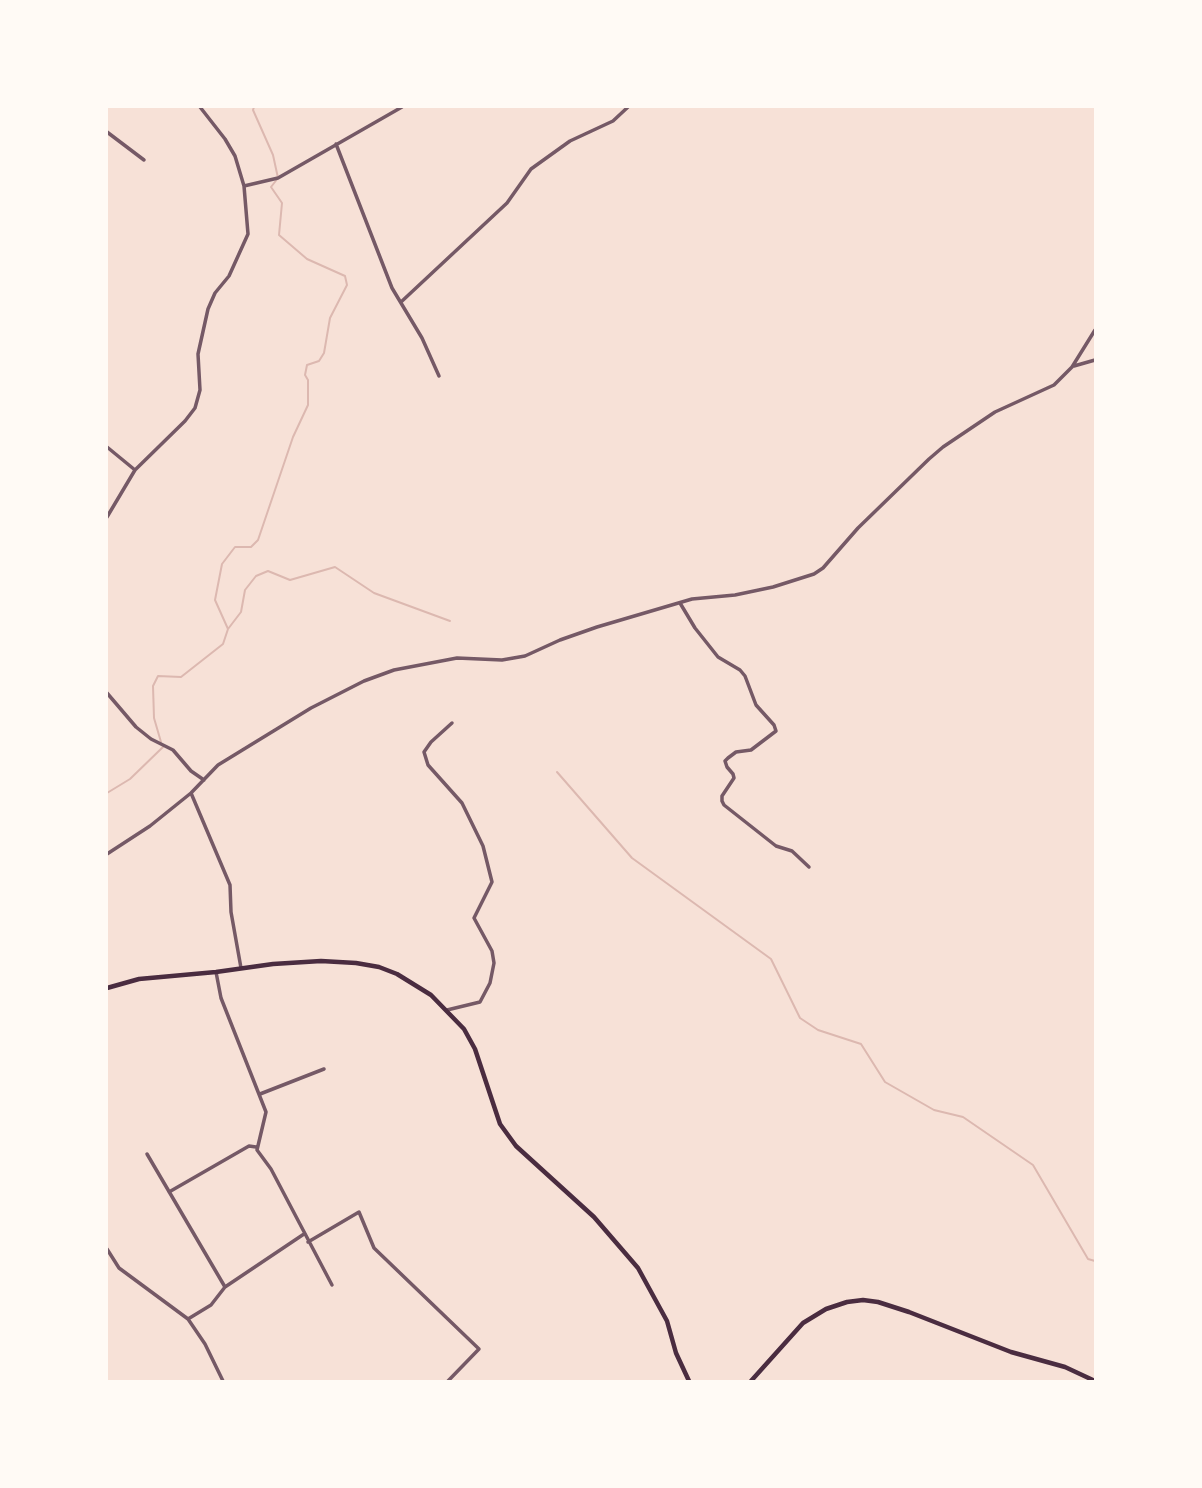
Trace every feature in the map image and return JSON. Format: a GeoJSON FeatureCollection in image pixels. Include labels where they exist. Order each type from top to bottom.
{"type":"FeatureCollection","features":[{"type":"Feature","properties":{"kind":"main road"},"geometry":{"type":"LineString","coordinates":[[107,988],[139,979],[321,961],[356,963],[379,968],[397,974],[430,995],[464,1029],[475,1049],[500,1124],[516,1146],[594,1217],[638,1268],[667,1321],[676,1353],[689,1381]]}},
{"type":"Feature","properties":{"kind":"main road"},"geometry":{"type":"LineString","coordinates":[[751,1381],[803,1323],[826,1309],[863,1300],[878,1301],[1011,1352],[1065,1367],[1095,1381]]}},
{"type":"Feature","properties":{"kind":"street"},"geometry":{"type":"LineString","coordinates":[[107,517],[135,470],[195,408],[200,390],[198,354],[208,309],[215,293],[229,276],[248,234],[244,186],[235,156],[201,107]]}},
{"type":"Feature","properties":{"kind":"street"},"geometry":{"type":"LineString","coordinates":[[244,186],[278,178],[402,107]]}},
{"type":"Feature","properties":{"kind":"street"},"geometry":{"type":"LineString","coordinates":[[401,302],[507,203],[531,169],[570,141],[613,121],[628,107]]}},
{"type":"Feature","properties":{"kind":"street"},"geometry":{"type":"LineString","coordinates":[[107,132],[144,160]]}},
{"type":"Feature","properties":{"kind":"street"},"geometry":{"type":"LineString","coordinates":[[336,144],[392,288],[422,338],[439,376]]}},
{"type":"Feature","properties":{"kind":"street"},"geometry":{"type":"LineString","coordinates":[[107,854],[150,826],[191,793],[218,765],[311,708],[356,685],[394,670],[457,658],[502,660],[525,656],[597,627],[692,599],[735,595],[814,574],[936,453],[995,412],[1054,385],[1072,367],[1095,330]]}},
{"type":"Feature","properties":{"kind":"street"},"geometry":{"type":"LineString","coordinates":[[1072,367],[1095,360]]}},
{"type":"Feature","properties":{"kind":"street"},"geometry":{"type":"LineString","coordinates":[[107,447],[135,470]]}},
{"type":"Feature","properties":{"kind":"street"},"geometry":{"type":"LineString","coordinates":[[680,603],[695,628],[718,657],[746,676],[756,705],[776,731],[751,750],[736,752],[725,761],[734,778],[722,796],[722,801],[776,846],[792,851],[809,867]]}},
{"type":"Feature","properties":{"kind":"street"},"geometry":{"type":"LineString","coordinates":[[107,693],[136,727],[151,739],[173,750],[191,771],[204,780]]}},
{"type":"Feature","properties":{"kind":"street"},"geometry":{"type":"LineString","coordinates":[[447,1010],[481,1002],[490,983],[494,963],[492,951],[474,918],[492,883],[483,846],[462,803],[428,765],[424,752],[452,723]]}},
{"type":"Feature","properties":{"kind":"street"},"geometry":{"type":"LineString","coordinates":[[191,793],[230,885],[231,912],[241,968]]}},
{"type":"Feature","properties":{"kind":"street"},"geometry":{"type":"LineString","coordinates":[[216,972],[221,998],[266,1111],[257,1150],[271,1169],[332,1284]]}},
{"type":"Feature","properties":{"kind":"street"},"geometry":{"type":"LineString","coordinates":[[260,1094],[324,1069]]}},
{"type":"Feature","properties":{"kind":"street"},"geometry":{"type":"LineString","coordinates":[[169,1192],[249,1146],[257,1147]]}},
{"type":"Feature","properties":{"kind":"street"},"geometry":{"type":"LineString","coordinates":[[147,1154],[225,1287]]}},
{"type":"Feature","properties":{"kind":"street"},"geometry":{"type":"LineString","coordinates":[[308,1242],[359,1212],[374,1248],[479,1349],[448,1381]]}},
{"type":"Feature","properties":{"kind":"street"},"geometry":{"type":"LineString","coordinates":[[188,1319],[211,1305],[225,1287],[304,1234]]}},
{"type":"Feature","properties":{"kind":"street"},"geometry":{"type":"LineString","coordinates":[[107,1249],[120,1268],[188,1319],[205,1344],[223,1381]]}},
{"type":"Feature","properties":{"kind":"waterway"},"geometry":{"type":"LineString","coordinates":[[228,629],[215,600],[222,564],[235,547],[251,547],[258,540],[293,437],[308,405],[308,380],[305,375],[307,365],[319,361],[324,353],[330,318],[347,285],[345,276],[307,259],[279,235],[282,203],[271,187],[278,178],[273,155],[254,107]]}},
{"type":"Feature","properties":{"kind":"waterway"},"geometry":{"type":"LineString","coordinates":[[161,742],[154,718],[153,686],[158,676],[181,677],[223,644],[228,629],[241,612],[245,590],[256,576],[268,571],[290,580],[335,567],[374,593],[450,621]]}},
{"type":"Feature","properties":{"kind":"waterway"},"geometry":{"type":"LineString","coordinates":[[107,793],[130,779],[163,747]]}},
{"type":"Feature","properties":{"kind":"waterway"},"geometry":{"type":"LineString","coordinates":[[557,772],[632,858],[771,959],[800,1018],[818,1030],[861,1044],[885,1082],[934,1110],[963,1117],[1033,1165],[1088,1259],[1095,1261]]}}]}
